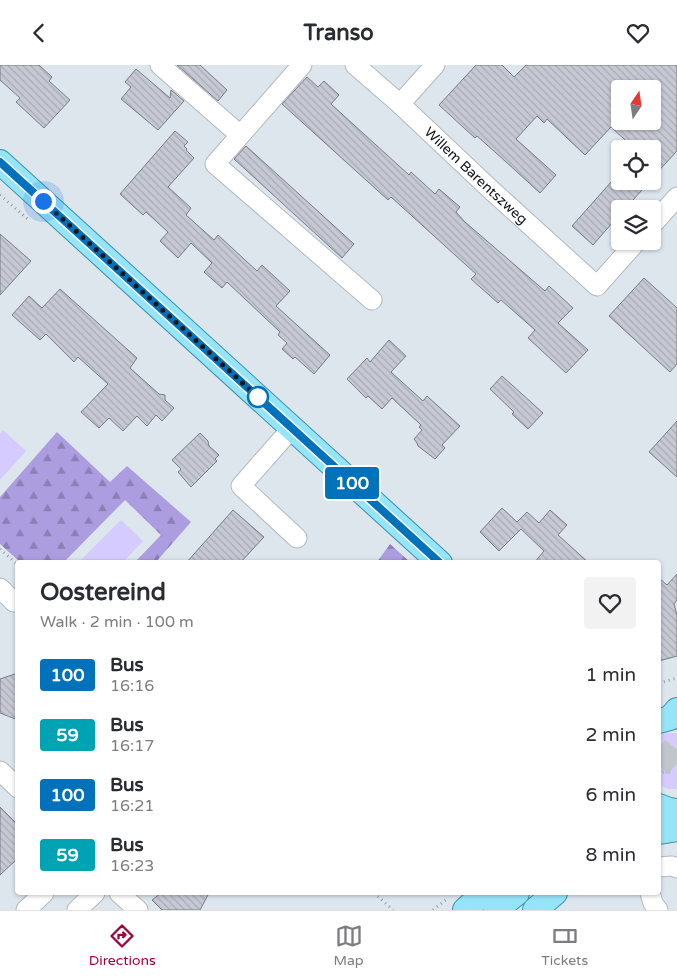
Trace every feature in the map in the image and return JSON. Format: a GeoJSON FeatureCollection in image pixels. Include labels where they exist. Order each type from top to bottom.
{"type":"FeatureCollection","features":[{"type":"Feature","properties":{"kind":"main road"},"geometry":{"type":"LineString","coordinates":[[0,162],[437,560]]}},
{"type":"Feature","properties":{"kind":"main road"},"geometry":{"type":"LineString","coordinates":[[661,807],[677,811]]}},
{"type":"Feature","properties":{"kind":"main road"},"geometry":{"type":"LineString","coordinates":[[661,832],[677,829]]}},
{"type":"Feature","properties":{"kind":"main road"},"geometry":{"type":"LineString","coordinates":[[465,910],[482,895]]}},
{"type":"Feature","properties":{"kind":"main road"},"geometry":{"type":"LineString","coordinates":[[496,910],[515,895]]}},
{"type":"Feature","properties":{"kind":"main road"},"geometry":{"type":"LineString","coordinates":[[534,910],[553,895]]}},
{"type":"Feature","properties":{"kind":"street"},"geometry":{"type":"LineString","coordinates":[[160,65],[240,135]]}},
{"type":"Feature","properties":{"kind":"street"},"geometry":{"type":"LineString","coordinates":[[302,65],[214,164],[372,301]]}},
{"type":"Feature","properties":{"kind":"street","name":"Willem Barentszweg"},"geometry":{"type":"LineString","coordinates":[[355,65],[400,104],[489,189],[597,287],[630,250]]}},
{"type":"Feature","properties":{"kind":"street"},"geometry":{"type":"LineString","coordinates":[[400,104],[435,65]]}},
{"type":"Feature","properties":{"kind":"street"},"geometry":{"type":"LineString","coordinates":[[661,215],[677,197]]}},
{"type":"Feature","properties":{"kind":"street"},"geometry":{"type":"LineString","coordinates":[[292,428],[242,486],[297,538]]}},
{"type":"Feature","properties":{"kind":"street"},"geometry":{"type":"LineString","coordinates":[[0,771],[15,785]]}},
{"type":"Feature","properties":{"kind":"street"},"geometry":{"type":"LineString","coordinates":[[661,867],[672,866],[677,868]]}},
{"type":"Feature","properties":{"kind":"street"},"geometry":{"type":"LineString","coordinates":[[26,910],[42,895]]}},
{"type":"Feature","properties":{"kind":"street"},"geometry":{"type":"LineString","coordinates":[[77,910],[93,895]]}},
{"type":"Feature","properties":{"kind":"street"},"geometry":{"type":"LineString","coordinates":[[121,895],[138,910]]}},
{"type":"Feature","properties":{"kind":"street"},"geometry":{"type":"LineString","coordinates":[[651,895],[658,910]]}},
{"type":"Feature","properties":{"kind":"path"},"geometry":{"type":"LineString","coordinates":[[0,549],[15,562]]}},
{"type":"Feature","properties":{"kind":"path"},"geometry":{"type":"LineString","coordinates":[[661,683],[677,679]]}},
{"type":"Feature","properties":{"kind":"path"},"geometry":{"type":"LineString","coordinates":[[376,895],[393,910]]}},
{"type":"Feature","properties":{"kind":"green space"},"geometry":{"type":"Polygon","coordinates":[[[3,430],[26,451],[0,480],[0,434],[3,430]]]}},
{"type":"Feature","properties":{"kind":"green space"},"geometry":{"type":"Polygon","coordinates":[[[57,432],[110,482],[127,466],[191,522],[158,560],[137,560],[161,535],[125,500],[66,560],[18,560],[0,544],[0,497],[57,432]]]}},
{"type":"Feature","properties":{"kind":"green space"},"geometry":{"type":"Polygon","coordinates":[[[121,520],[143,541],[125,560],[81,560],[121,520]]]}},
{"type":"Feature","properties":{"kind":"green space"},"geometry":{"type":"Polygon","coordinates":[[[390,544],[408,560],[378,560],[390,544]]]}},
{"type":"Feature","properties":{"kind":"green space"},"geometry":{"type":"Polygon","coordinates":[[[677,733],[677,789],[668,789],[661,786],[661,735],[677,733]]]}},
{"type":"Feature","properties":{"kind":"building"},"geometry":{"type":"Polygon","coordinates":[[[0,65],[39,65],[52,77],[49,81],[70,100],[44,128],[16,102],[20,98],[0,80],[0,65]]]}},
{"type":"Feature","properties":{"kind":"building"},"geometry":{"type":"Polygon","coordinates":[[[177,65],[200,65],[227,90],[218,101],[177,65]]]}},
{"type":"Feature","properties":{"kind":"building"},"geometry":{"type":"Polygon","coordinates":[[[476,65],[502,65],[514,77],[526,65],[677,65],[677,151],[661,168],[661,140],[625,140],[614,130],[661,130],[661,80],[611,80],[611,127],[585,155],[547,119],[544,123],[537,116],[516,139],[556,175],[540,193],[477,136],[475,138],[439,105],[476,65]]]}},
{"type":"Feature","properties":{"kind":"building"},"geometry":{"type":"Polygon","coordinates":[[[136,69],[170,98],[171,90],[184,101],[158,130],[121,99],[131,87],[125,82],[136,69]]]}},
{"type":"Feature","properties":{"kind":"building"},"geometry":{"type":"Polygon","coordinates":[[[307,77],[318,87],[324,81],[339,95],[331,104],[409,175],[411,172],[435,194],[439,189],[460,207],[456,212],[465,222],[545,291],[549,286],[573,308],[558,323],[588,350],[566,373],[528,338],[535,330],[501,300],[498,303],[471,279],[476,274],[391,197],[388,200],[282,104],[307,77]]]}},
{"type":"Feature","properties":{"kind":"building"},"geometry":{"type":"Polygon","coordinates":[[[175,131],[188,142],[184,146],[194,158],[168,187],[191,208],[186,215],[214,240],[218,235],[257,271],[262,265],[290,291],[276,306],[330,355],[314,374],[295,357],[293,359],[282,349],[287,343],[278,335],[280,332],[227,282],[222,288],[204,272],[212,263],[191,243],[178,258],[160,241],[168,232],[146,212],[143,215],[120,194],[175,131]]]}},
{"type":"Feature","properties":{"kind":"building"},"geometry":{"type":"Polygon","coordinates":[[[246,146],[354,244],[342,258],[234,159],[246,146]]]}},
{"type":"Feature","properties":{"kind":"building"},"geometry":{"type":"Polygon","coordinates":[[[611,182],[611,190],[642,190],[633,200],[611,200],[611,224],[593,245],[572,226],[611,182]]]}},
{"type":"Feature","properties":{"kind":"building"},"geometry":{"type":"Polygon","coordinates":[[[0,234],[31,261],[0,295],[0,234]]]}},
{"type":"Feature","properties":{"kind":"building"},"geometry":{"type":"Polygon","coordinates":[[[644,278],[677,308],[677,364],[670,372],[609,316],[644,278]]]}},
{"type":"Feature","properties":{"kind":"building"},"geometry":{"type":"Polygon","coordinates":[[[60,289],[137,358],[130,368],[159,394],[165,395],[165,400],[174,408],[162,421],[156,415],[147,426],[137,416],[123,431],[109,418],[99,428],[81,412],[108,384],[78,357],[74,362],[46,334],[40,340],[12,315],[29,296],[42,308],[60,289]]]}},
{"type":"Feature","properties":{"kind":"building"},"geometry":{"type":"Polygon","coordinates":[[[389,340],[406,356],[391,372],[423,401],[427,396],[460,426],[442,445],[445,448],[435,459],[418,446],[414,439],[422,430],[419,427],[421,425],[392,398],[382,409],[368,396],[366,398],[347,379],[367,358],[370,362],[389,340]]]}},
{"type":"Feature","properties":{"kind":"building"},"geometry":{"type":"Polygon","coordinates":[[[502,376],[543,413],[528,429],[512,414],[514,412],[490,389],[502,376]]]}},
{"type":"Feature","properties":{"kind":"building"},"geometry":{"type":"Polygon","coordinates":[[[677,421],[677,477],[649,452],[677,421]]]}},
{"type":"Feature","properties":{"kind":"building"},"geometry":{"type":"Polygon","coordinates":[[[200,433],[208,441],[209,446],[219,455],[215,459],[217,461],[191,487],[178,472],[181,469],[172,460],[200,433]]]}},
{"type":"Feature","properties":{"kind":"building"},"geometry":{"type":"Polygon","coordinates":[[[502,508],[517,522],[527,512],[539,523],[550,510],[567,525],[558,535],[586,560],[536,560],[544,551],[521,529],[499,551],[480,532],[502,508]]]}},
{"type":"Feature","properties":{"kind":"building"},"geometry":{"type":"Polygon","coordinates":[[[233,510],[264,537],[243,560],[189,560],[233,510]]]}},
{"type":"Feature","properties":{"kind":"building"},"geometry":{"type":"Polygon","coordinates":[[[677,574],[677,600],[674,604],[677,615],[677,656],[661,660],[661,580],[667,585],[677,574]]]}},
{"type":"Feature","properties":{"kind":"building"},"geometry":{"type":"Polygon","coordinates":[[[15,674],[15,719],[0,713],[0,679],[15,674]]]}},
{"type":"Feature","properties":{"kind":"building"},"geometry":{"type":"Polygon","coordinates":[[[0,807],[15,822],[15,861],[0,875],[0,807]]]}},
{"type":"Feature","properties":{"kind":"building"},"geometry":{"type":"Polygon","coordinates":[[[158,895],[208,895],[200,910],[162,910],[152,900],[158,895]]]}},
{"type":"Feature","properties":{"kind":"tunnel"},"geometry":{"type":"LineString","coordinates":[[661,764],[677,745]]}},
{"type":"Feature","properties":{"kind":"bus line","name":"100"},"geometry":{"type":"LineString","coordinates":[[0,162],[437,560]]}},
{"type":"Feature","properties":{"kind":"route"},"geometry":{"type":"LineString","coordinates":[[43,201],[258,397]]}}]}
